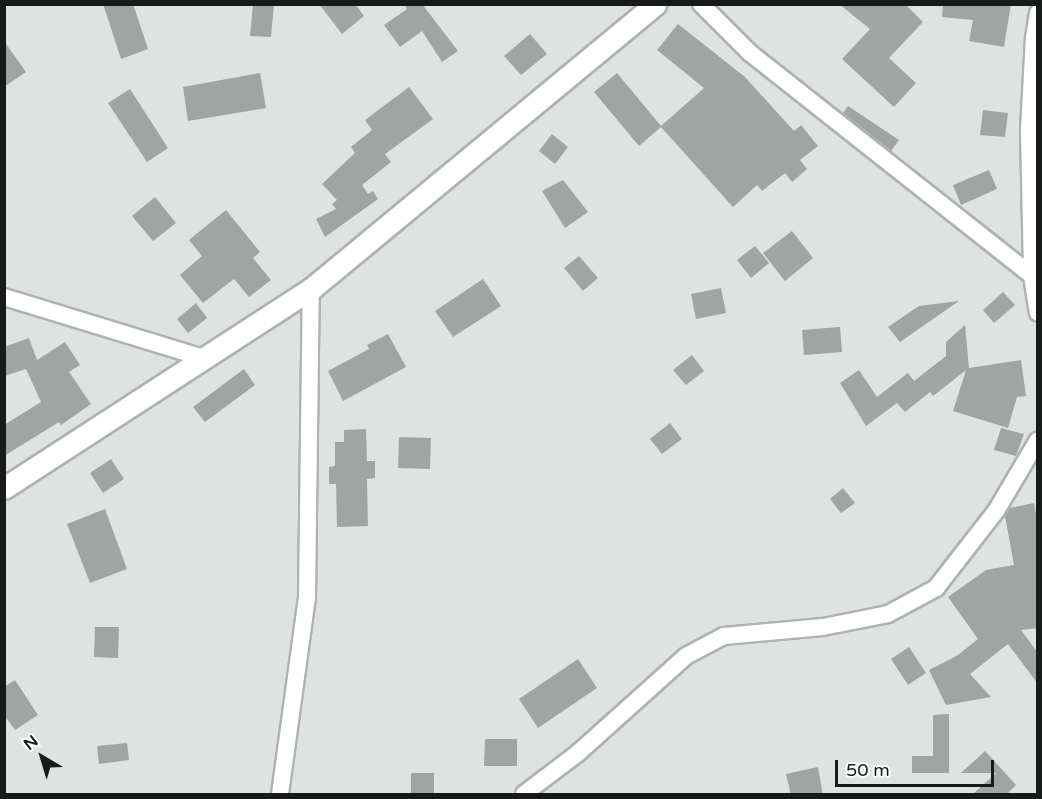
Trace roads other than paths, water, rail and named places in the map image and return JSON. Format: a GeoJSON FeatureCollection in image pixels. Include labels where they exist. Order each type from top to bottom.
{"type":"FeatureCollection","features":[{"type":"Feature","properties":{"kind":"street"},"geometry":{"type":"LineString","coordinates":[[4,488],[311,289],[655,4]]}},
{"type":"Feature","properties":{"kind":"street"},"geometry":{"type":"LineString","coordinates":[[701,4],[750,53],[1032,276]]}},
{"type":"Feature","properties":{"kind":"street"},"geometry":{"type":"LineString","coordinates":[[1038,13],[1029,130],[1032,276],[1038,313]]}},
{"type":"Feature","properties":{"kind":"street"},"geometry":{"type":"LineString","coordinates":[[280,795],[307,598],[311,289]]}},
{"type":"Feature","properties":{"kind":"street"},"geometry":{"type":"LineString","coordinates":[[4,297],[203,358]]}},
{"type":"Feature","properties":{"kind":"street"},"geometry":{"type":"LineString","coordinates":[[524,795],[578,753],[686,656],[724,636],[823,627],[888,614],[936,588],[996,511],[1038,440]]}}]}
